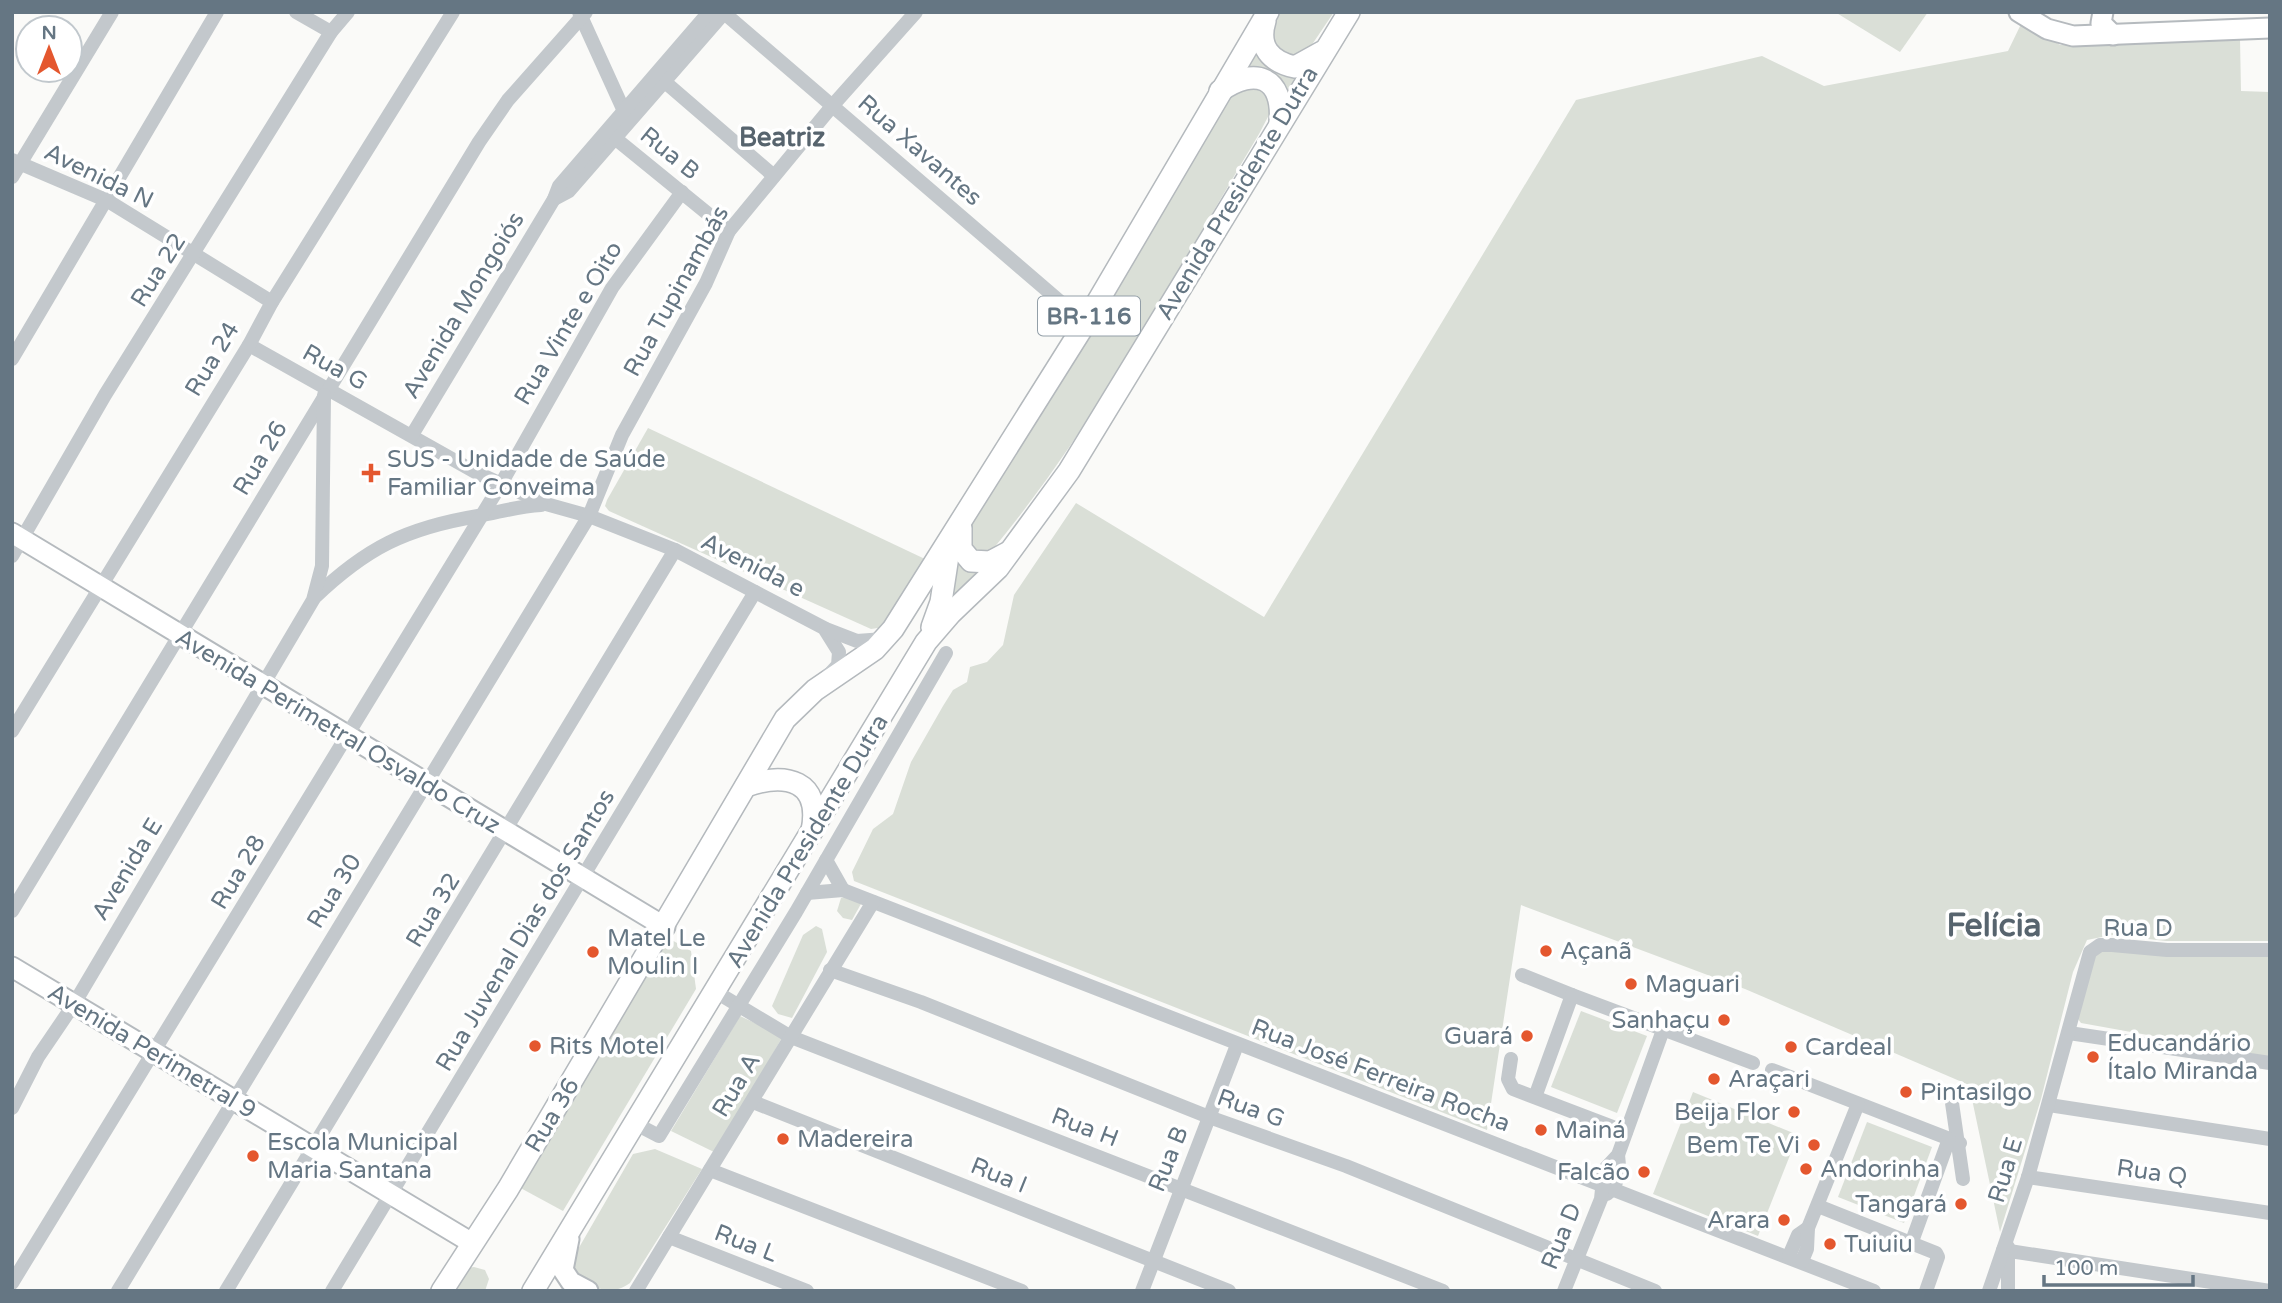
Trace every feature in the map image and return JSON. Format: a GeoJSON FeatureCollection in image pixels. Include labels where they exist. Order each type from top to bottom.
{"type":"FeatureCollection","features":[{"type":"Feature","properties":{"kind":"highway"},"geometry":{"type":"LineString","coordinates":[[1268,12],[1262,31],[1264,45],[1278,63],[1295,67],[1310,62],[1328,44]]}},
{"type":"Feature","properties":{"kind":"highway","name":"Avenida Presidente Dutra"},"geometry":{"type":"LineString","coordinates":[[533,1291],[926,642],[941,602],[950,537],[1085,323],[1268,12]]}},
{"type":"Feature","properties":{"kind":"highway","name":"Avenida Presidente Dutra"},"geometry":{"type":"LineString","coordinates":[[926,642],[1012,551],[1069,471],[1349,12]]}},
{"type":"Feature","properties":{"kind":"highway"},"geometry":{"type":"LineString","coordinates":[[1220,91],[1244,78],[1256,76],[1267,82],[1281,99],[1280,124]]}},
{"type":"Feature","properties":{"kind":"highway"},"geometry":{"type":"LineString","coordinates":[[962,519],[961,543],[968,559],[980,563],[990,562],[1012,551]]}},
{"type":"Feature","properties":{"kind":"highway","name":"Rua 36"},"geometry":{"type":"LineString","coordinates":[[442,1291],[508,1189],[665,927],[785,719],[815,690],[875,649],[885,639],[950,537]]}},
{"type":"Feature","properties":{"kind":"highway"},"geometry":{"type":"LineString","coordinates":[[746,786],[769,778],[797,782],[808,792],[814,806],[812,834]]}},
{"type":"Feature","properties":{"kind":"main road"},"geometry":{"type":"LineString","coordinates":[[2018,12],[2062,34],[2113,35],[2270,28]]}},
{"type":"Feature","properties":{"kind":"main road"},"geometry":{"type":"LineString","coordinates":[[2104,12],[2101,23],[2113,35]]}},
{"type":"Feature","properties":{"kind":"main road","name":"Avenida Perimetral Osvaldo Cruz"},"geometry":{"type":"LineString","coordinates":[[16,543],[100,586],[665,927]]}},
{"type":"Feature","properties":{"kind":"main road","name":"Avenida Perimetral 9"},"geometry":{"type":"LineString","coordinates":[[12,967],[472,1243]]}},
{"type":"Feature","properties":{"kind":"main road"},"geometry":{"type":"LineString","coordinates":[[569,1233],[563,1270],[571,1282],[588,1291]]}},
{"type":"Feature","properties":{"kind":"street"},"geometry":{"type":"LineString","coordinates":[[12,177],[16,162],[112,12]]}},
{"type":"Feature","properties":{"kind":"street"},"geometry":{"type":"LineString","coordinates":[[12,359],[108,201],[217,12]]}},
{"type":"Feature","properties":{"kind":"street"},"geometry":{"type":"LineString","coordinates":[[296,12],[331,32]]}},
{"type":"Feature","properties":{"kind":"street","name":"Rua 22"},"geometry":{"type":"LineString","coordinates":[[16,543],[331,32],[348,12]]}},
{"type":"Feature","properties":{"kind":"street","name":"Rua 24"},"geometry":{"type":"LineString","coordinates":[[12,731],[249,345],[272,302],[453,12]]}},
{"type":"Feature","properties":{"kind":"street","name":"Avenida Mongoiós"},"geometry":{"type":"LineString","coordinates":[[412,435],[554,200],[559,187],[709,12]]}},
{"type":"Feature","properties":{"kind":"street","name":"Rua Tupinambás"},"geometry":{"type":"LineString","coordinates":[[589,516],[622,435],[706,282],[729,231],[833,105],[916,12]]}},
{"type":"Feature","properties":{"kind":"street","name":"Avenida Mongoiós"},"geometry":{"type":"LineString","coordinates":[[554,200],[569,191],[724,13]]}},
{"type":"Feature","properties":{"kind":"street","name":"Rua Xavantes"},"geometry":{"type":"LineString","coordinates":[[724,13],[1085,323]]}},
{"type":"Feature","properties":{"kind":"street"},"geometry":{"type":"LineString","coordinates":[[582,14],[624,111]]}},
{"type":"Feature","properties":{"kind":"street","name":"Rua 26"},"geometry":{"type":"LineString","coordinates":[[12,911],[180,636],[325,391],[479,142],[508,100],[582,14]]}},
{"type":"Feature","properties":{"kind":"street"},"geometry":{"type":"LineString","coordinates":[[665,82],[774,176]]}},
{"type":"Feature","properties":{"kind":"street","name":"Rua B"},"geometry":{"type":"LineString","coordinates":[[615,139],[729,231]]}},
{"type":"Feature","properties":{"kind":"street","name":"Avenida N"},"geometry":{"type":"LineString","coordinates":[[16,162],[108,201],[272,302]]}},
{"type":"Feature","properties":{"kind":"street","name":"Rua Vinte e Oito"},"geometry":{"type":"LineString","coordinates":[[501,484],[612,288],[682,192]]}},
{"type":"Feature","properties":{"kind":"street","name":"Rua G"},"geometry":{"type":"LineString","coordinates":[[249,345],[325,391],[501,484],[546,504],[589,516]]}},
{"type":"Feature","properties":{"kind":"street"},"geometry":{"type":"LineString","coordinates":[[313,600],[322,566],[325,391]]}},
{"type":"Feature","properties":{"kind":"street","name":"Rua 28"},"geometry":{"type":"LineString","coordinates":[[12,1283],[501,484]]}},
{"type":"Feature","properties":{"kind":"street"},"geometry":{"type":"LineString","coordinates":[[262,685],[313,600],[342,571],[391,539],[443,521],[546,504]]}},
{"type":"Feature","properties":{"kind":"street","name":"Avenida e"},"geometry":{"type":"LineString","coordinates":[[589,516],[674,550],[824,628],[857,641],[885,639]]}},
{"type":"Feature","properties":{"kind":"street","name":"Rua 30"},"geometry":{"type":"LineString","coordinates":[[118,1291],[589,516]]}},
{"type":"Feature","properties":{"kind":"street","name":"Rua 32"},"geometry":{"type":"LineString","coordinates":[[226,1291],[506,832],[674,550]]}},
{"type":"Feature","properties":{"kind":"street","name":"Rua Juvenal Dias dos Santos"},"geometry":{"type":"LineString","coordinates":[[332,1291],[755,592]]}},
{"type":"Feature","properties":{"kind":"street"},"geometry":{"type":"LineString","coordinates":[[815,690],[838,665],[835,643],[824,628]]}},
{"type":"Feature","properties":{"kind":"street"},"geometry":{"type":"LineString","coordinates":[[635,1123],[659,1136],[807,893],[946,653]]}},
{"type":"Feature","properties":{"kind":"street","name":"Avenida E"},"geometry":{"type":"LineString","coordinates":[[27,1075],[74,1004],[262,685]]}},
{"type":"Feature","properties":{"kind":"street"},"geometry":{"type":"LineString","coordinates":[[807,893],[843,890],[826,860]]}},
{"type":"Feature","properties":{"kind":"street","name":"Rua José Ferreira Rocha"},"geometry":{"type":"LineString","coordinates":[[843,890],[1237,1045],[1795,1258],[1874,1291]]}},
{"type":"Feature","properties":{"kind":"street","name":"Rua A"},"geometry":{"type":"LineString","coordinates":[[636,1291],[873,902]]}},
{"type":"Feature","properties":{"kind":"street","name":"Rua D"},"geometry":{"type":"LineString","coordinates":[[2069,1033],[2088,956],[2094,948],[2112,945],[2167,950],[2270,950]]}},
{"type":"Feature","properties":{"kind":"street","name":"Rua G"},"geometry":{"type":"LineString","coordinates":[[830,970],[921,1002],[1209,1117],[1346,1166],[1655,1291]]}},
{"type":"Feature","properties":{"kind":"street"},"geometry":{"type":"LineString","coordinates":[[1522,975],[1753,1063]]}},
{"type":"Feature","properties":{"kind":"street","name":"Rua H"},"geometry":{"type":"LineString","coordinates":[[716,992],[790,1037],[1443,1291]]}},
{"type":"Feature","properties":{"kind":"street"},"geometry":{"type":"LineString","coordinates":[[1535,1097],[1572,995]]}},
{"type":"Feature","properties":{"kind":"street"},"geometry":{"type":"LineString","coordinates":[[1607,1186],[1607,1165],[1618,1155],[1663,1030]]}},
{"type":"Feature","properties":{"kind":"street"},"geometry":{"type":"LineString","coordinates":[[2069,1033],[2270,1063]]}},
{"type":"Feature","properties":{"kind":"street","name":"Rua E"},"geometry":{"type":"LineString","coordinates":[[1989,1291],[2028,1177],[2069,1033]]}},
{"type":"Feature","properties":{"kind":"street","name":"Rua B"},"geometry":{"type":"LineString","coordinates":[[1142,1291],[1237,1045]]}},
{"type":"Feature","properties":{"kind":"street"},"geometry":{"type":"LineString","coordinates":[[1511,1059],[1509,1085],[1513,1089],[1626,1132]]}},
{"type":"Feature","properties":{"kind":"street"},"geometry":{"type":"LineString","coordinates":[[1772,1070],[1954,1141]]}},
{"type":"Feature","properties":{"kind":"street"},"geometry":{"type":"LineString","coordinates":[[12,1091],[27,1075]]}},
{"type":"Feature","properties":{"kind":"street"},"geometry":{"type":"LineString","coordinates":[[12,1108],[27,1075]]}},
{"type":"Feature","properties":{"kind":"street","name":"Rua I"},"geometry":{"type":"LineString","coordinates":[[753,1102],[1229,1291]]}},
{"type":"Feature","properties":{"kind":"street"},"geometry":{"type":"LineString","coordinates":[[1795,1258],[1798,1235],[1808,1228],[1858,1104]]}},
{"type":"Feature","properties":{"kind":"street"},"geometry":{"type":"LineString","coordinates":[[1952,1104],[1954,1141],[1963,1179]]}},
{"type":"Feature","properties":{"kind":"street"},"geometry":{"type":"LineString","coordinates":[[2049,1105],[2270,1139]]}},
{"type":"Feature","properties":{"kind":"street"},"geometry":{"type":"LineString","coordinates":[[1911,1244],[1954,1141]]}},
{"type":"Feature","properties":{"kind":"street"},"geometry":{"type":"LineString","coordinates":[[710,1170],[1022,1291]]}},
{"type":"Feature","properties":{"kind":"street","name":"Rua Q"},"geometry":{"type":"LineString","coordinates":[[2028,1177],[2270,1213]]}},
{"type":"Feature","properties":{"kind":"street","name":"Rua D"},"geometry":{"type":"LineString","coordinates":[[1564,1291],[1607,1186]]}},
{"type":"Feature","properties":{"kind":"street"},"geometry":{"type":"LineString","coordinates":[[1818,1206],[1938,1255],[1926,1291]]}},
{"type":"Feature","properties":{"kind":"street","name":"Rua L"},"geometry":{"type":"LineString","coordinates":[[669,1237],[807,1291]]}},
{"type":"Feature","properties":{"kind":"street"},"geometry":{"type":"LineString","coordinates":[[2008,1291],[2006,1247],[2270,1291]]}},
{"type":"Feature","properties":{"kind":"shaded area"},"geometry":{"type":"Polygon","coordinates":[[[1278,12],[1334,12],[1307,52],[1295,58],[1275,45],[1273,40],[1272,28],[1278,12]]]}},
{"type":"Feature","properties":{"kind":"shaded area"},"geometry":{"type":"Polygon","coordinates":[[[1835,12],[1928,12],[1900,52],[1835,12]]]}},
{"type":"Feature","properties":{"kind":"shaded area"},"geometry":{"type":"Polygon","coordinates":[[[2023,20],[2060,45],[2240,39],[2241,91],[2270,92],[2270,941],[2166,941],[2112,935],[2087,940],[2073,972],[2041,1099],[2000,1232],[1969,1085],[1745,989],[1521,905],[1487,1130],[854,881],[852,872],[873,829],[893,814],[911,762],[943,706],[953,690],[967,682],[970,667],[987,662],[1003,645],[1014,595],[1076,503],[1264,617],[1576,100],[1762,56],[1824,86],[2008,51],[2023,20]]]}},
{"type":"Feature","properties":{"kind":"shaded area"},"geometry":{"type":"Polygon","coordinates":[[[1256,48],[1298,74],[1285,96],[1245,69],[1256,48]]]}},
{"type":"Feature","properties":{"kind":"shaded area"},"geometry":{"type":"Polygon","coordinates":[[[1247,86],[1265,91],[1271,111],[1166,293],[1101,399],[1031,500],[993,549],[980,551],[973,548],[968,533],[972,524],[1230,96],[1247,86]]]}},
{"type":"Feature","properties":{"kind":"shaded area"},"geometry":{"type":"Polygon","coordinates":[[[648,428],[925,559],[884,627],[871,629],[609,511],[605,506],[607,500],[648,428]]]}},
{"type":"Feature","properties":{"kind":"shaded area"},"geometry":{"type":"Polygon","coordinates":[[[957,556],[981,568],[945,611],[957,556]]]}},
{"type":"Feature","properties":{"kind":"shaded area"},"geometry":{"type":"Polygon","coordinates":[[[849,895],[862,902],[852,920],[843,918],[837,911],[841,898],[849,895]]]}},
{"type":"Feature","properties":{"kind":"shaded area"},"geometry":{"type":"Polygon","coordinates":[[[816,926],[822,929],[827,952],[792,1018],[778,1014],[772,1006],[803,935],[816,926]]]}},
{"type":"Feature","properties":{"kind":"shaded area"},"geometry":{"type":"Polygon","coordinates":[[[670,939],[691,951],[696,989],[563,1211],[515,1185],[655,951],[670,939]]]}},
{"type":"Feature","properties":{"kind":"shaded area"},"geometry":{"type":"Polygon","coordinates":[[[2098,951],[2270,952],[2270,1057],[2081,1023],[2078,1019],[2089,956],[2098,951]]]}},
{"type":"Feature","properties":{"kind":"shaded area"},"geometry":{"type":"Polygon","coordinates":[[[1581,1011],[1647,1036],[1617,1113],[1551,1087],[1581,1011]]]}},
{"type":"Feature","properties":{"kind":"shaded area"},"geometry":{"type":"Polygon","coordinates":[[[740,1016],[783,1036],[716,1153],[671,1131],[740,1016]]]}},
{"type":"Feature","properties":{"kind":"shaded area"},"geometry":{"type":"Polygon","coordinates":[[[1693,1092],[1798,1135],[1758,1236],[1653,1194],[1693,1092]]]}},
{"type":"Feature","properties":{"kind":"shaded area"},"geometry":{"type":"Polygon","coordinates":[[[1867,1122],[1932,1147],[1904,1223],[1838,1197],[1867,1122]]]}},
{"type":"Feature","properties":{"kind":"shaded area"},"geometry":{"type":"Polygon","coordinates":[[[655,1149],[702,1169],[630,1283],[610,1290],[575,1280],[573,1258],[633,1154],[655,1149]]]}},
{"type":"Feature","properties":{"kind":"shaded area"},"geometry":{"type":"Polygon","coordinates":[[[474,1267],[485,1270],[489,1279],[485,1291],[445,1291],[455,1270],[474,1267]]]}},
{"type":"Feature","properties":{"kind":"place","name":"SUS - Unidade de Saúde Familiar Conveima"},"geometry":{"type":"Point","coordinates":[371,473]}},
{"type":"Feature","properties":{"kind":"place","name":"Açanã"},"geometry":{"type":"Point","coordinates":[1546,951]}},
{"type":"Feature","properties":{"kind":"place","name":"Matel Le Moulin I"},"geometry":{"type":"Point","coordinates":[593,952]}},
{"type":"Feature","properties":{"kind":"place","name":"Maguari"},"geometry":{"type":"Point","coordinates":[1631,984]}},
{"type":"Feature","properties":{"kind":"place","name":"Sanhaçu"},"geometry":{"type":"Point","coordinates":[1724,1020]}},
{"type":"Feature","properties":{"kind":"place","name":"Guará"},"geometry":{"type":"Point","coordinates":[1527,1036]}},
{"type":"Feature","properties":{"kind":"place","name":"Rits Motel"},"geometry":{"type":"Point","coordinates":[535,1046]}},
{"type":"Feature","properties":{"kind":"place","name":"Cardeal"},"geometry":{"type":"Point","coordinates":[1791,1047]}},
{"type":"Feature","properties":{"kind":"place","name":"Educandário Ítalo Miranda"},"geometry":{"type":"Point","coordinates":[2093,1057]}},
{"type":"Feature","properties":{"kind":"place","name":"Araçari"},"geometry":{"type":"Point","coordinates":[1714,1079]}},
{"type":"Feature","properties":{"kind":"place","name":"Pintasilgo"},"geometry":{"type":"Point","coordinates":[1906,1092]}},
{"type":"Feature","properties":{"kind":"place","name":"Beija Flor"},"geometry":{"type":"Point","coordinates":[1794,1112]}},
{"type":"Feature","properties":{"kind":"place","name":"Mainá"},"geometry":{"type":"Point","coordinates":[1541,1130]}},
{"type":"Feature","properties":{"kind":"place","name":"Madereira"},"geometry":{"type":"Point","coordinates":[783,1139]}},
{"type":"Feature","properties":{"kind":"place","name":"Bem Te Vi"},"geometry":{"type":"Point","coordinates":[1814,1145]}},
{"type":"Feature","properties":{"kind":"place","name":"Escola Municipal Maria Santana"},"geometry":{"type":"Point","coordinates":[253,1156]}},
{"type":"Feature","properties":{"kind":"place","name":"Andorinha"},"geometry":{"type":"Point","coordinates":[1806,1169]}},
{"type":"Feature","properties":{"kind":"place","name":"Falcão"},"geometry":{"type":"Point","coordinates":[1644,1172]}},
{"type":"Feature","properties":{"kind":"place","name":"Tangará"},"geometry":{"type":"Point","coordinates":[1961,1204]}},
{"type":"Feature","properties":{"kind":"place","name":"Arara"},"geometry":{"type":"Point","coordinates":[1784,1220]}},
{"type":"Feature","properties":{"kind":"place","name":"Tuiuiu"},"geometry":{"type":"Point","coordinates":[1830,1244]}},
{"type":"Feature","properties":{"kind":"district","name":"Beatriz"},"geometry":{"type":"Point","coordinates":[782,137]}},
{"type":"Feature","properties":{"kind":"district","name":"Felícia"},"geometry":{"type":"Point","coordinates":[1994,925]}}]}
